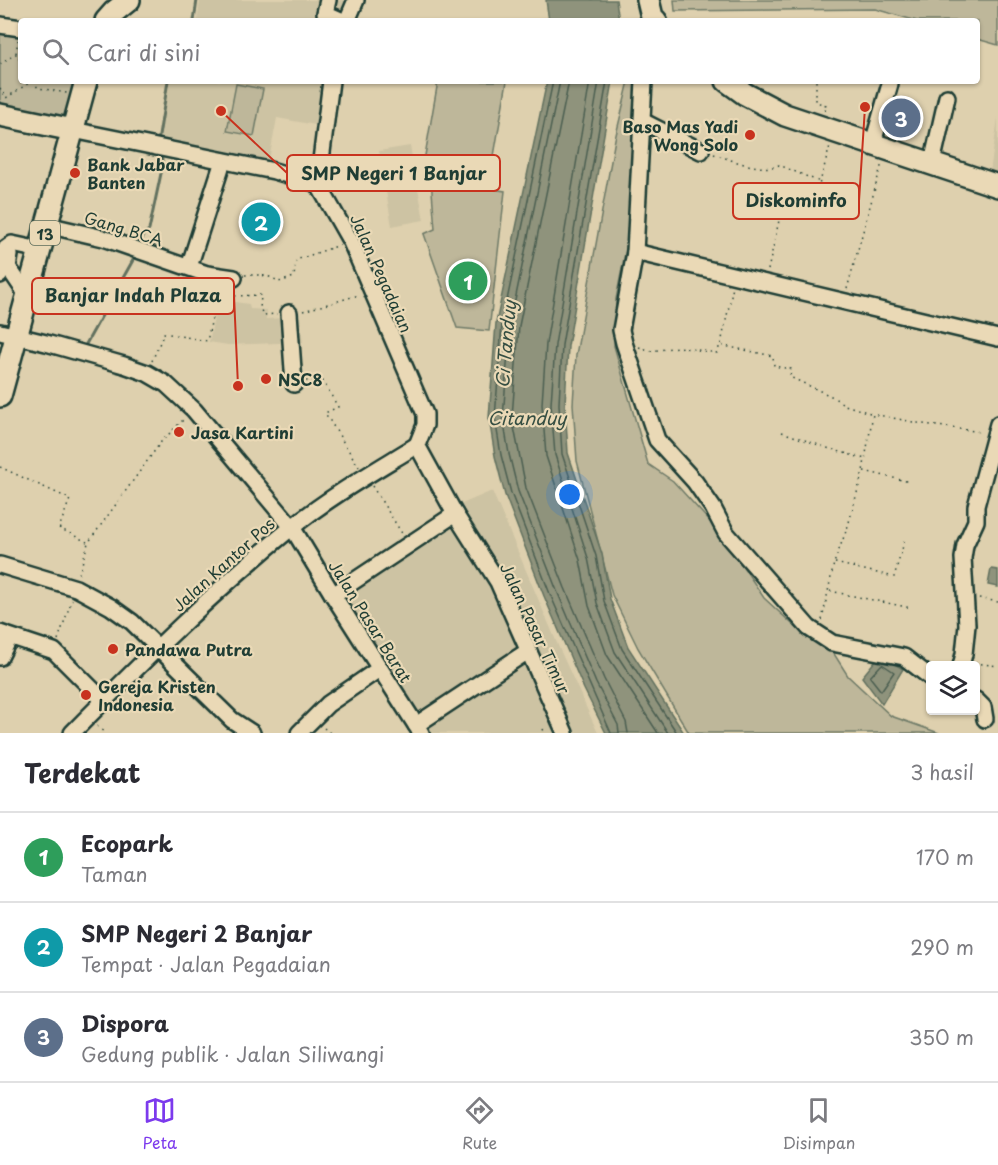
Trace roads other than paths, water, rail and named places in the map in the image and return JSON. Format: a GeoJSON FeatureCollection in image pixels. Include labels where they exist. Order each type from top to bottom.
{"type":"FeatureCollection","features":[{"type":"Feature","properties":{"kind":"highway"},"geometry":{"type":"LineString","coordinates":[[109,18],[129,0]]}},
{"type":"Feature","properties":{"kind":"highway"},"geometry":{"type":"LineString","coordinates":[[731,84],[785,115],[998,186]]}},
{"type":"Feature","properties":{"kind":"highway","name":"13"},"geometry":{"type":"LineString","coordinates":[[0,396],[9,334],[11,280],[23,246],[47,225],[84,88]]}},
{"type":"Feature","properties":{"kind":"highway"},"geometry":{"type":"LineString","coordinates":[[0,115],[73,130]]}},
{"type":"Feature","properties":{"kind":"street"},"geometry":{"type":"LineString","coordinates":[[328,0],[325,13],[338,18]]}},
{"type":"Feature","properties":{"kind":"street"},"geometry":{"type":"LineString","coordinates":[[346,18],[351,1]]}},
{"type":"Feature","properties":{"kind":"street"},"geometry":{"type":"LineString","coordinates":[[0,25],[18,28]]}},
{"type":"Feature","properties":{"kind":"street"},"geometry":{"type":"LineString","coordinates":[[73,130],[274,171],[318,184],[331,84]]}},
{"type":"Feature","properties":{"kind":"street"},"geometry":{"type":"LineString","coordinates":[[644,84],[635,252],[621,330],[657,440],[701,491],[726,533],[817,635],[832,643],[904,657],[926,674]]}},
{"type":"Feature","properties":{"kind":"street"},"geometry":{"type":"LineString","coordinates":[[880,146],[890,84]]}},
{"type":"Feature","properties":{"kind":"street"},"geometry":{"type":"LineString","coordinates":[[932,163],[947,97]]}},
{"type":"Feature","properties":{"kind":"street"},"geometry":{"type":"LineString","coordinates":[[642,121],[701,151]]}},
{"type":"Feature","properties":{"kind":"street"},"geometry":{"type":"LineString","coordinates":[[189,267],[223,161]]}},
{"type":"Feature","properties":{"kind":"street","name":"Jalan Pegadaian"},"geometry":{"type":"LineString","coordinates":[[318,184],[351,242],[424,414],[424,425],[417,446]]}},
{"type":"Feature","properties":{"kind":"street","name":"Gang BCA"},"geometry":{"type":"LineString","coordinates":[[47,225],[103,238],[207,274],[234,278]]}},
{"type":"Feature","properties":{"kind":"street"},"geometry":{"type":"LineString","coordinates":[[11,280],[5,249],[23,246]]}},
{"type":"Feature","properties":{"kind":"street"},"geometry":{"type":"LineString","coordinates":[[635,252],[998,338]]}},
{"type":"Feature","properties":{"kind":"street"},"geometry":{"type":"LineString","coordinates":[[288,313],[294,384]]}},
{"type":"Feature","properties":{"kind":"street","name":"Jalan Pasar Barat"},"geometry":{"type":"LineString","coordinates":[[9,334],[147,373],[166,384],[194,410],[292,527],[418,729]]}},
{"type":"Feature","properties":{"kind":"street"},"geometry":{"type":"LineString","coordinates":[[961,661],[967,625],[963,558],[965,545],[976,521],[976,506],[996,429]]}},
{"type":"Feature","properties":{"kind":"street","name":"Jalan Kantor Pos"},"geometry":{"type":"LineString","coordinates":[[72,733],[157,647],[292,527],[417,446]]}},
{"type":"Feature","properties":{"kind":"street","name":"Jalan Pasar Timur"},"geometry":{"type":"LineString","coordinates":[[417,446],[455,514],[498,582],[566,733]]}},
{"type":"Feature","properties":{"kind":"street"},"geometry":{"type":"LineString","coordinates":[[333,595],[455,514]]}},
{"type":"Feature","properties":{"kind":"street"},"geometry":{"type":"LineString","coordinates":[[0,565],[76,588],[111,607],[132,622],[232,720],[252,733]]}},
{"type":"Feature","properties":{"kind":"street"},"geometry":{"type":"LineString","coordinates":[[0,657],[5,635],[54,651],[104,700]]}},
{"type":"Feature","properties":{"kind":"street"},"geometry":{"type":"LineString","coordinates":[[418,729],[528,651]]}},
{"type":"Feature","properties":{"kind":"street"},"geometry":{"type":"LineString","coordinates":[[299,733],[328,704],[379,669]]}},
{"type":"Feature","properties":{"kind":"street"},"geometry":{"type":"LineString","coordinates":[[980,704],[983,707],[985,719]]}},
{"type":"Feature","properties":{"kind":"water"},"geometry":{"type":"Polygon","coordinates":[[[546,0],[616,0],[619,18],[549,18],[546,0]]]}},
{"type":"Feature","properties":{"kind":"water","name":"Citanduy"},"geometry":{"type":"Polygon","coordinates":[[[546,84],[612,84],[568,346],[565,404],[568,453],[602,554],[610,599],[628,647],[684,733],[606,733],[584,689],[544,596],[505,495],[495,456],[489,418],[496,323],[546,84]]]}},
{"type":"Feature","properties":{"kind":"water"},"geometry":{"type":"Polygon","coordinates":[[[991,569],[998,570],[998,587],[988,585],[991,569]]]}},
{"type":"Feature","properties":{"kind":"water"},"geometry":{"type":"Polygon","coordinates":[[[880,655],[903,669],[882,704],[862,677],[880,655]]]}},
{"type":"Feature","properties":{"kind":"waterway"},"geometry":{"type":"LineString","coordinates":[[194,18],[197,0]]}},
{"type":"Feature","properties":{"kind":"waterway"},"geometry":{"type":"LineString","coordinates":[[158,142],[168,84]]}},
{"type":"Feature","properties":{"kind":"waterway"},"geometry":{"type":"LineString","coordinates":[[141,245],[143,235],[149,230],[163,164],[160,152]]}},
{"type":"Feature","properties":{"kind":"waterway"},"geometry":{"type":"LineString","coordinates":[[86,344],[137,253]]}},
{"type":"Feature","properties":{"kind":"place","name":"Diskominfo"},"geometry":{"type":"Point","coordinates":[865,107]}},
{"type":"Feature","properties":{"kind":"place","name":"SMP Negeri 1 Banjar"},"geometry":{"type":"Point","coordinates":[221,111]}},
{"type":"Feature","properties":{"kind":"place","name":"Dispora"},"geometry":{"type":"Point","coordinates":[901,118]}},
{"type":"Feature","properties":{"kind":"place","name":"Baso Mas Yadi Wong Solo"},"geometry":{"type":"Point","coordinates":[750,135]}},
{"type":"Feature","properties":{"kind":"place","name":"Bank Jabar Banten"},"geometry":{"type":"Point","coordinates":[75,173]}},
{"type":"Feature","properties":{"kind":"place","name":"SMP Negeri 2 Banjar"},"geometry":{"type":"Point","coordinates":[261,222]}},
{"type":"Feature","properties":{"kind":"place","name":"Ecopark"},"geometry":{"type":"Point","coordinates":[468,281]}},
{"type":"Feature","properties":{"kind":"place","name":"NSC8"},"geometry":{"type":"Point","coordinates":[266,379]}},
{"type":"Feature","properties":{"kind":"place","name":"Banjar Indah Plaza"},"geometry":{"type":"Point","coordinates":[238,386]}},
{"type":"Feature","properties":{"kind":"place","name":"Jasa Kartini"},"geometry":{"type":"Point","coordinates":[179,432]}},
{"type":"Feature","properties":{"kind":"place","name":"Pandawa Putra"},"geometry":{"type":"Point","coordinates":[113,649]}},
{"type":"Feature","properties":{"kind":"place","name":"Gereja Kristen Indonesia"},"geometry":{"type":"Point","coordinates":[86,695]}},
{"type":"Feature","properties":{"kind":"water label","name":"Ci Tanduy"},"geometry":{"type":"Point","coordinates":[505,344]}}]}
